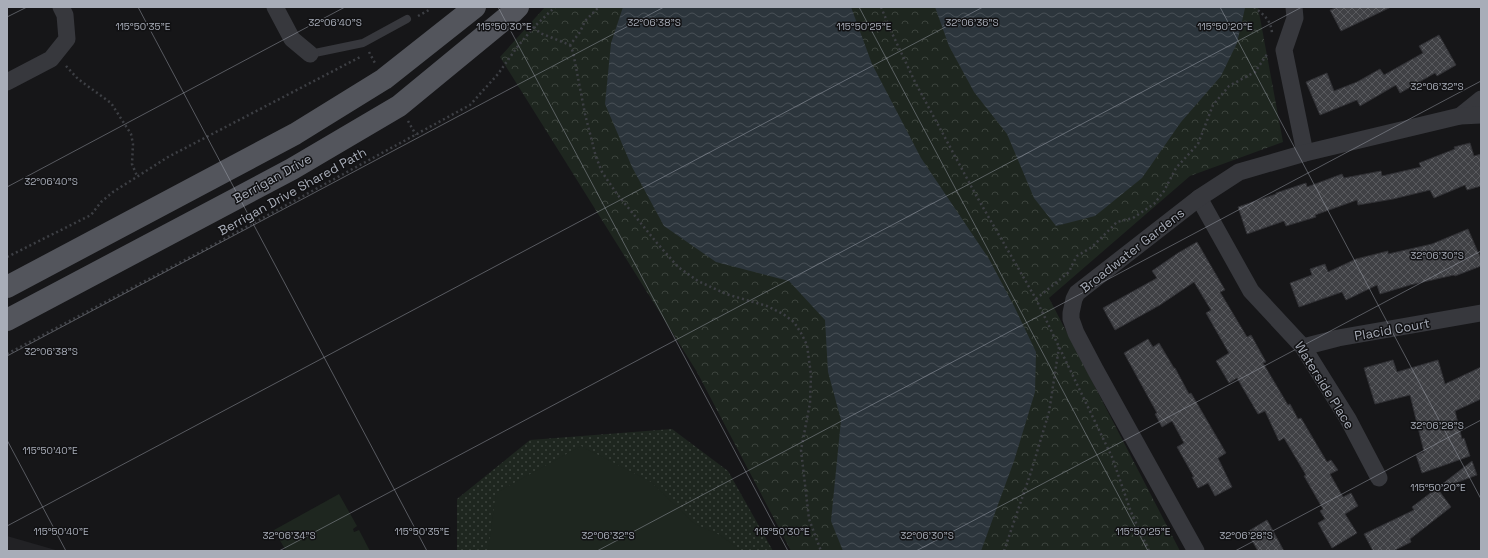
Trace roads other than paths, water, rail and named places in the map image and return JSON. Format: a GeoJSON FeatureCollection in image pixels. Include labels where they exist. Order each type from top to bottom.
{"type":"FeatureCollection","features":[{"type":"Feature","properties":{"kind":"main road","name":"Berrigan Drive"},"geometry":{"type":"LineString","coordinates":[[7,287],[295,134],[384,79],[475,7]]}},
{"type":"Feature","properties":{"kind":"main road","name":"Berrigan Drive"},"geometry":{"type":"LineString","coordinates":[[7,320],[292,169],[399,106],[518,7]]}},
{"type":"Feature","properties":{"kind":"street"},"geometry":{"type":"LineString","coordinates":[[7,82],[51,59],[67,40],[66,15],[61,7]]}},
{"type":"Feature","properties":{"kind":"street"},"geometry":{"type":"LineString","coordinates":[[275,7],[292,39],[310,54]]}},
{"type":"Feature","properties":{"kind":"street"},"geometry":{"type":"LineString","coordinates":[[1294,7],[1295,18],[1279,48],[1305,153]]}},
{"type":"Feature","properties":{"kind":"street","name":"Broadwater Gardens"},"geometry":{"type":"LineString","coordinates":[[1460,116],[1481,99]]}},
{"type":"Feature","properties":{"kind":"street","name":"Broadwater Gardens"},"geometry":{"type":"LineString","coordinates":[[1196,551],[1076,333],[1071,319],[1071,313],[1077,293],[1199,198],[1239,172],[1305,153],[1460,116],[1481,115]]}},
{"type":"Feature","properties":{"kind":"street","name":"Waterside Place"},"geometry":{"type":"LineString","coordinates":[[1199,198],[1251,291],[1303,347],[1348,419],[1379,478]]}},
{"type":"Feature","properties":{"kind":"street","name":"Placid Court"},"geometry":{"type":"LineString","coordinates":[[1303,347],[1338,338],[1481,313]]}},
{"type":"Feature","properties":{"kind":"lane"},"geometry":{"type":"LineString","coordinates":[[310,54],[362,43],[407,19]]}},
{"type":"Feature","properties":{"kind":"water"},"geometry":{"type":"Polygon","coordinates":[[[623,7],[851,7],[872,64],[921,158],[989,259],[1036,352],[1035,392],[1014,461],[981,551],[843,551],[831,521],[841,420],[828,372],[825,320],[789,281],[716,262],[664,226],[632,167],[605,104],[611,43],[623,7]]]}},
{"type":"Feature","properties":{"kind":"water"},"geometry":{"type":"Polygon","coordinates":[[[935,7],[1245,8],[1237,43],[1221,76],[1181,122],[1142,178],[1095,216],[1056,226],[1034,198],[1007,134],[974,92],[949,46],[935,7]]]}}]}
